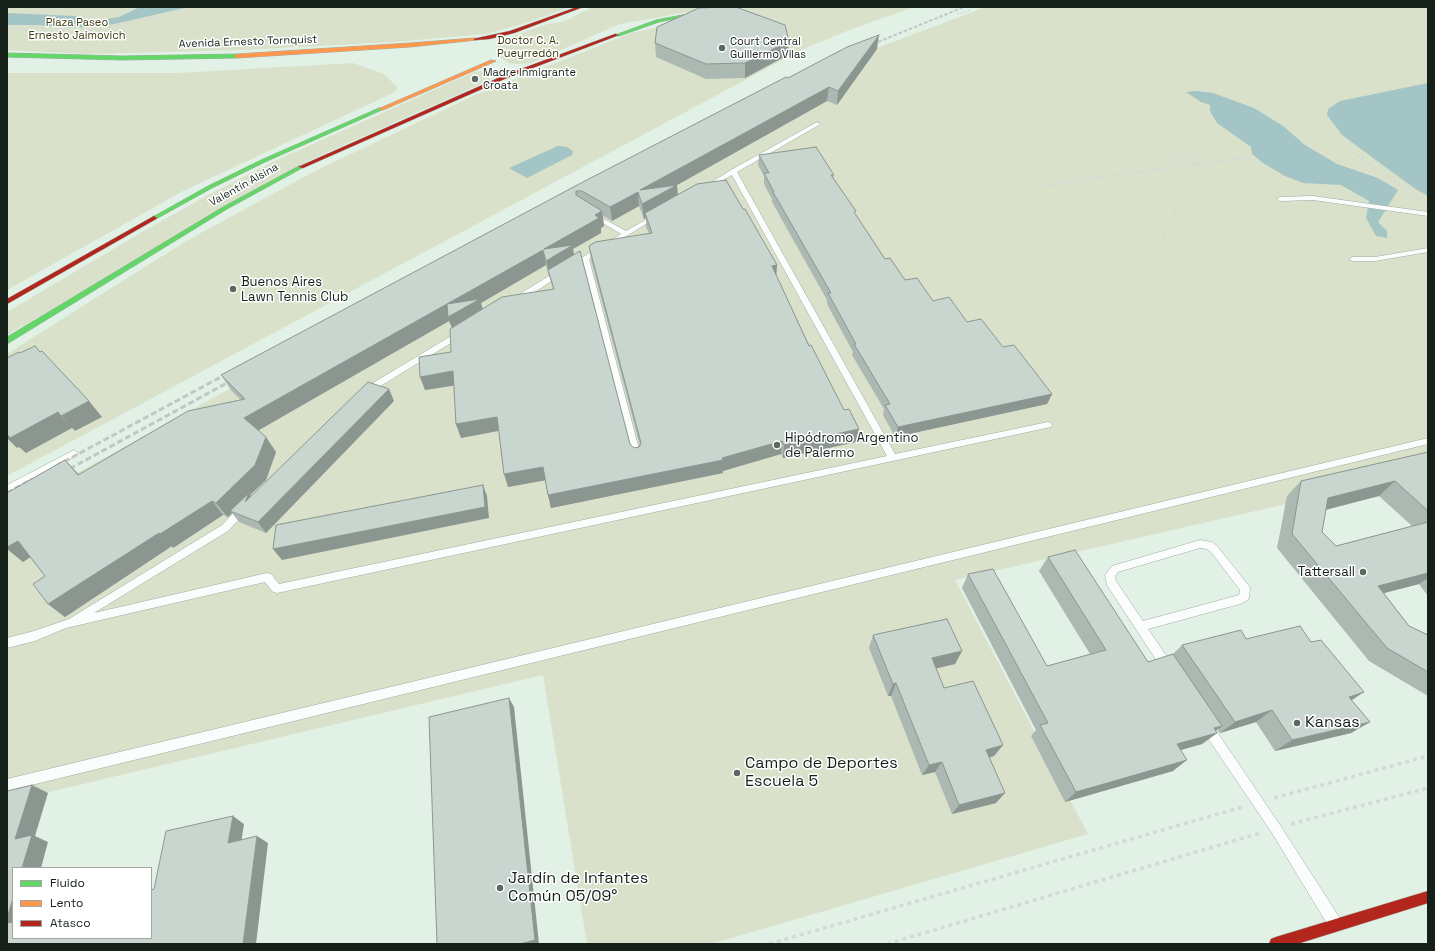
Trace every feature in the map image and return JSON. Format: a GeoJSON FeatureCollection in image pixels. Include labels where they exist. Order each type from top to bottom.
{"type":"FeatureCollection","features":[{"type":"Feature","properties":{"kind":"main road","name":"Avenida Ernesto Tornquist"},"geometry":{"type":"LineString","coordinates":[[7,55],[122,58],[257,55],[410,45],[489,38],[512,32],[581,7]]}},
{"type":"Feature","properties":{"kind":"main road"},"geometry":{"type":"LineString","coordinates":[[489,38],[488,50],[500,69],[644,25],[731,7]]}},
{"type":"Feature","properties":{"kind":"main road","name":"Valentín Alsina"},"geometry":{"type":"LineString","coordinates":[[7,302],[210,187],[263,161],[432,86],[500,69]]}},
{"type":"Feature","properties":{"kind":"main road","name":"Valentín Alsina"},"geometry":{"type":"LineString","coordinates":[[7,341],[224,208],[301,167],[500,69]]}},
{"type":"Feature","properties":{"kind":"main road"},"geometry":{"type":"LineString","coordinates":[[1276,944],[1428,897]]}},
{"type":"Feature","properties":{"kind":"lane"},"geometry":{"type":"LineString","coordinates":[[700,191],[817,124]]}},
{"type":"Feature","properties":{"kind":"lane"},"geometry":{"type":"LineString","coordinates":[[733,171],[893,458]]}},
{"type":"Feature","properties":{"kind":"lane"},"geometry":{"type":"LineString","coordinates":[[1280,199],[1313,198],[1428,214]]}},
{"type":"Feature","properties":{"kind":"lane"},"geometry":{"type":"LineString","coordinates":[[587,211],[626,234]]}},
{"type":"Feature","properties":{"kind":"lane"},"geometry":{"type":"LineString","coordinates":[[512,302],[666,211]]}},
{"type":"Feature","properties":{"kind":"lane"},"geometry":{"type":"LineString","coordinates":[[1353,259],[1375,259],[1428,250]]}},
{"type":"Feature","properties":{"kind":"lane"},"geometry":{"type":"LineString","coordinates":[[585,258],[637,457]]}},
{"type":"Feature","properties":{"kind":"lane"},"geometry":{"type":"LineString","coordinates":[[359,395],[465,330]]}},
{"type":"Feature","properties":{"kind":"lane"},"geometry":{"type":"LineString","coordinates":[[7,643],[35,636],[65,624],[267,577],[277,589],[1048,424]]}},
{"type":"Feature","properties":{"kind":"lane"},"geometry":{"type":"LineString","coordinates":[[7,785],[1428,441]]}},
{"type":"Feature","properties":{"kind":"lane"},"geometry":{"type":"LineString","coordinates":[[7,489],[74,453]]}},
{"type":"Feature","properties":{"kind":"lane"},"geometry":{"type":"LineString","coordinates":[[65,624],[225,528],[253,500]]}},
{"type":"Feature","properties":{"kind":"lane"},"geometry":{"type":"LineString","coordinates":[[1141,626],[1240,600],[1244,596],[1245,589],[1214,549],[1209,545],[1200,544],[1115,569],[1110,575],[1111,582],[1175,678]]}},
{"type":"Feature","properties":{"kind":"lane"},"geometry":{"type":"LineString","coordinates":[[1200,716],[1276,828],[1336,925]]}},
{"type":"Feature","properties":{"kind":"path"},"geometry":{"type":"LineString","coordinates":[[7,29],[58,32],[95,30],[197,7]]}},
{"type":"Feature","properties":{"kind":"path"},"geometry":{"type":"LineString","coordinates":[[393,7],[399,7]]}},
{"type":"Feature","properties":{"kind":"path"},"geometry":{"type":"LineString","coordinates":[[957,14],[971,10]]}},
{"type":"Feature","properties":{"kind":"path"},"geometry":{"type":"LineString","coordinates":[[1230,64],[1422,201]]}},
{"type":"Feature","properties":{"kind":"path"},"geometry":{"type":"LineString","coordinates":[[1108,87],[1320,270]]}},
{"type":"Feature","properties":{"kind":"path"},"geometry":{"type":"LineString","coordinates":[[1022,117],[1197,164]]}},
{"type":"Feature","properties":{"kind":"path"},"geometry":{"type":"LineString","coordinates":[[1033,187],[1248,157]]}},
{"type":"Feature","properties":{"kind":"path"},"geometry":{"type":"LineString","coordinates":[[1154,258],[1197,164]]}},
{"type":"Feature","properties":{"kind":"path"},"geometry":{"type":"LineString","coordinates":[[769,944],[1258,802],[1428,756]]}},
{"type":"Feature","properties":{"kind":"path"},"geometry":{"type":"LineString","coordinates":[[887,944],[1276,828],[1428,788]]}},
{"type":"Feature","properties":{"kind":"green space","name":"Plaza Paseo Ernesto Jaimovich"},"geometry":{"type":"Polygon","coordinates":[[[7,7],[570,7],[526,23],[486,34],[394,42],[241,50],[86,54],[7,50],[7,7]]]}},
{"type":"Feature","properties":{"kind":"green space","name":"Doctor C. A. Pueyrredón"},"geometry":{"type":"Polygon","coordinates":[[[593,7],[716,7],[620,24],[531,63],[508,63],[499,56],[497,47],[505,39],[544,25],[565,21],[593,7]]]}},
{"type":"Feature","properties":{"kind":"green space","name":"Buenos Aires Lawn Tennis Club"},"geometry":{"type":"Polygon","coordinates":[[[752,7],[913,7],[803,49],[7,476],[7,354],[32,338],[188,240],[315,171],[473,96],[631,33],[752,7]]]}},
{"type":"Feature","properties":{"kind":"green space","name":"Hipódromo Argentino de Palermo"},"geometry":{"type":"Polygon","coordinates":[[[986,7],[1428,7],[1428,463],[1286,504],[955,580],[1088,834],[711,944],[587,944],[543,675],[7,802],[7,512],[570,204],[840,62],[986,7]]]}},
{"type":"Feature","properties":{"kind":"green space"},"geometry":{"type":"Polygon","coordinates":[[[353,63],[384,74],[398,88],[393,93],[183,191],[7,290],[7,73],[178,73],[353,63]]]}},
{"type":"Feature","properties":{"kind":"green space"},"geometry":{"type":"Polygon","coordinates":[[[481,71],[490,75],[490,80],[310,160],[7,335],[7,312],[206,196],[277,160],[474,72],[481,71]]]}},
{"type":"Feature","properties":{"kind":"water"},"geometry":{"type":"Polygon","coordinates":[[[140,7],[189,7],[94,27],[67,28],[38,25],[7,25],[7,13],[76,16],[94,21],[119,17],[140,7]]]}},
{"type":"Feature","properties":{"kind":"water"},"geometry":{"type":"Polygon","coordinates":[[[1428,83],[1428,196],[1414,188],[1342,135],[1327,115],[1328,109],[1340,101],[1428,83]]]}},
{"type":"Feature","properties":{"kind":"water"},"geometry":{"type":"Polygon","coordinates":[[[1197,91],[1213,93],[1254,108],[1283,126],[1305,145],[1337,164],[1378,178],[1398,190],[1378,222],[1387,231],[1387,238],[1376,236],[1366,218],[1369,201],[1341,185],[1303,183],[1285,176],[1263,163],[1252,154],[1251,147],[1217,123],[1210,111],[1210,105],[1201,102],[1186,92],[1197,91]]]}},
{"type":"Feature","properties":{"kind":"water"},"geometry":{"type":"Polygon","coordinates":[[[558,146],[567,147],[573,151],[572,155],[527,178],[509,168],[558,146]]]}},
{"type":"Feature","properties":{"kind":"building","name":"Court Central Guillermo Vilas"},"geometry":{"type":"Polygon","coordinates":[[[736,7],[785,25],[789,41],[745,63],[706,64],[655,43],[657,27],[699,8],[736,7]]]}},
{"type":"Feature","properties":{"kind":"building"},"geometry":{"type":"Polygon","coordinates":[[[879,35],[838,91],[829,87],[640,190],[677,185],[642,204],[638,192],[610,207],[582,191],[576,191],[576,195],[602,211],[595,215],[599,218],[544,249],[573,245],[546,261],[543,250],[244,418],[266,437],[255,465],[216,503],[212,501],[48,604],[33,584],[45,576],[18,541],[7,547],[7,493],[65,460],[78,475],[188,411],[245,399],[221,375],[581,183],[786,77],[788,78],[847,47],[879,35]]]}},
{"type":"Feature","properties":{"kind":"building"},"geometry":{"type":"Polygon","coordinates":[[[816,147],[834,175],[831,175],[856,211],[854,212],[885,259],[890,258],[905,280],[917,278],[933,301],[949,297],[967,322],[981,319],[1003,347],[1014,345],[1052,394],[898,427],[885,405],[890,404],[854,344],[856,344],[828,293],[831,293],[773,192],[764,173],[769,173],[759,155],[816,147]]]}},
{"type":"Feature","properties":{"kind":"building"},"geometry":{"type":"Polygon","coordinates":[[[726,180],[743,209],[745,209],[777,265],[772,266],[809,346],[811,345],[844,410],[849,409],[859,429],[784,445],[782,441],[722,458],[723,460],[548,495],[543,467],[504,474],[497,417],[456,424],[453,371],[420,377],[419,357],[451,352],[450,329],[502,297],[554,289],[548,270],[580,251],[630,444],[634,448],[639,447],[641,443],[589,246],[595,242],[652,233],[645,213],[697,184],[726,180]]]}},
{"type":"Feature","properties":{"kind":"building"},"geometry":{"type":"Polygon","coordinates":[[[480,299],[448,317],[447,304],[480,299]]]}},
{"type":"Feature","properties":{"kind":"building"},"geometry":{"type":"Polygon","coordinates":[[[35,346],[40,352],[42,351],[89,401],[61,416],[58,412],[10,438],[7,434],[7,358],[35,346]]]}},
{"type":"Feature","properties":{"kind":"building"},"geometry":{"type":"Polygon","coordinates":[[[368,382],[389,389],[258,522],[230,511],[249,493],[245,502],[368,382]]]}},
{"type":"Feature","properties":{"kind":"building"},"geometry":{"type":"Polygon","coordinates":[[[1428,452],[1428,511],[1395,481],[1328,498],[1322,532],[1336,546],[1428,522],[1428,573],[1378,586],[1409,626],[1428,635],[1428,672],[1387,648],[1292,534],[1301,481],[1428,452]]]}},
{"type":"Feature","properties":{"kind":"building"},"geometry":{"type":"Polygon","coordinates":[[[483,485],[485,507],[273,549],[276,525],[483,485]]]}},
{"type":"Feature","properties":{"kind":"building"},"geometry":{"type":"Polygon","coordinates":[[[1075,550],[1148,662],[1173,654],[1222,726],[1214,728],[1217,733],[1177,744],[1187,760],[1076,792],[1040,725],[1048,723],[968,574],[993,569],[1047,666],[1106,650],[1048,557],[1075,550]]]}},
{"type":"Feature","properties":{"kind":"building"},"geometry":{"type":"Polygon","coordinates":[[[947,619],[962,651],[932,658],[944,688],[973,681],[1003,745],[986,750],[1005,793],[959,805],[942,762],[929,765],[896,683],[893,684],[873,635],[947,619]]]}},
{"type":"Feature","properties":{"kind":"building"},"geometry":{"type":"Polygon","coordinates":[[[1300,626],[1311,642],[1321,640],[1364,692],[1349,697],[1370,722],[1292,740],[1272,710],[1235,722],[1182,645],[1241,630],[1246,639],[1300,626]]]}},
{"type":"Feature","properties":{"kind":"building"},"geometry":{"type":"Polygon","coordinates":[[[509,698],[535,940],[520,944],[437,944],[429,717],[509,698]]]}},
{"type":"Feature","properties":{"kind":"building"},"geometry":{"type":"Polygon","coordinates":[[[32,785],[15,839],[32,835],[22,867],[12,867],[12,901],[7,918],[7,791],[32,785]]]}},
{"type":"Feature","properties":{"kind":"building"},"geometry":{"type":"Polygon","coordinates":[[[233,816],[228,843],[257,836],[243,944],[7,944],[7,923],[12,922],[12,939],[152,939],[152,890],[154,889],[166,831],[233,816]]]}},
{"type":"Feature","properties":{"kind":"railway"},"geometry":{"type":"LineString","coordinates":[[868,46],[964,7]]}},
{"type":"Feature","properties":{"kind":"railway"},"geometry":{"type":"LineString","coordinates":[[56,466],[232,371]]}},
{"type":"Feature","properties":{"kind":"railway"},"geometry":{"type":"LineString","coordinates":[[62,473],[236,378]]}},
{"type":"Feature","properties":{"kind":"railway"},"geometry":{"type":"LineString","coordinates":[[7,493],[32,479]]}},
{"type":"Feature","properties":{"kind":"traffic: fast"},"geometry":{"type":"LineString","coordinates":[[617,35],[658,21],[731,7]]}},
{"type":"Feature","properties":{"kind":"traffic: fast"},"geometry":{"type":"LineString","coordinates":[[7,55],[122,58],[237,56]]}},
{"type":"Feature","properties":{"kind":"traffic: fast"},"geometry":{"type":"LineString","coordinates":[[154,218],[210,187],[263,161],[381,109]]}},
{"type":"Feature","properties":{"kind":"traffic: fast"},"geometry":{"type":"LineString","coordinates":[[7,341],[225,208],[301,167]]}},
{"type":"Feature","properties":{"kind":"traffic: slow"},"geometry":{"type":"LineString","coordinates":[[237,56],[410,45],[475,39]]}},
{"type":"Feature","properties":{"kind":"traffic: slow"},"geometry":{"type":"LineString","coordinates":[[381,109],[493,61]]}},
{"type":"Feature","properties":{"kind":"traffic: jam"},"geometry":{"type":"LineString","coordinates":[[475,39],[489,38],[512,32],[581,7]]}},
{"type":"Feature","properties":{"kind":"traffic: jam"},"geometry":{"type":"LineString","coordinates":[[301,167],[507,76],[617,35]]}},
{"type":"Feature","properties":{"kind":"traffic: jam"},"geometry":{"type":"LineString","coordinates":[[7,302],[154,218]]}},
{"type":"Feature","properties":{"kind":"traffic: jam"},"geometry":{"type":"LineString","coordinates":[[1276,944],[1428,897]]}},
{"type":"Feature","properties":{"kind":"place","name":"Court Central Guillermo Vilas"},"geometry":{"type":"Point","coordinates":[722,48]}},
{"type":"Feature","properties":{"kind":"place","name":"Madre Inmigrante Croata"},"geometry":{"type":"Point","coordinates":[475,79]}},
{"type":"Feature","properties":{"kind":"place","name":"Buenos Aires Lawn Tennis Club"},"geometry":{"type":"Point","coordinates":[233,289]}},
{"type":"Feature","properties":{"kind":"place","name":"Hipódromo Argentino de Palermo"},"geometry":{"type":"Point","coordinates":[777,445]}},
{"type":"Feature","properties":{"kind":"place","name":"Tattersall"},"geometry":{"type":"Point","coordinates":[1363,572]}},
{"type":"Feature","properties":{"kind":"place","name":"Kansas"},"geometry":{"type":"Point","coordinates":[1297,723]}},
{"type":"Feature","properties":{"kind":"place","name":"Campo de Deportes Escuela 5"},"geometry":{"type":"Point","coordinates":[737,773]}},
{"type":"Feature","properties":{"kind":"place","name":"Jardín de Infantes Común 05/09°"},"geometry":{"type":"Point","coordinates":[500,888]}}]}
